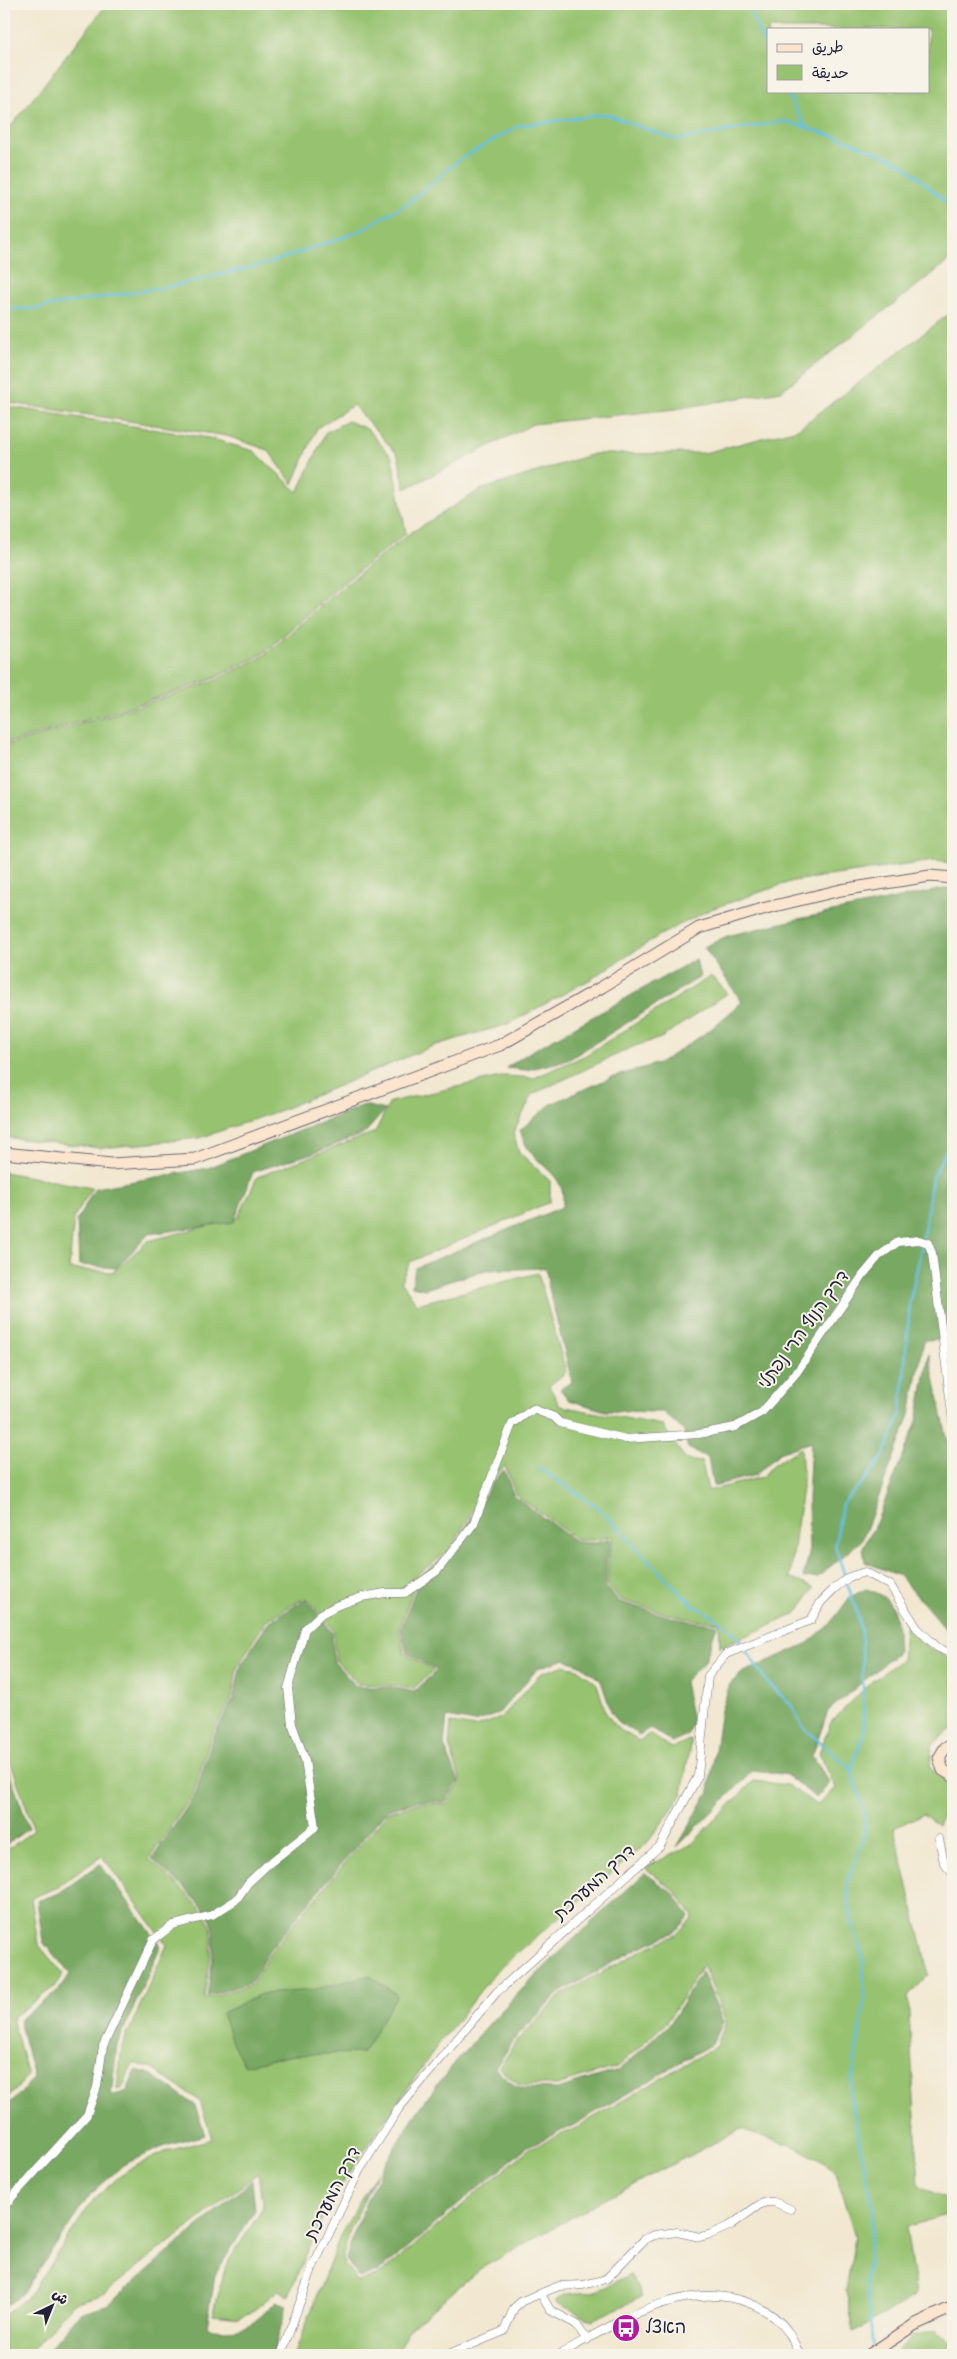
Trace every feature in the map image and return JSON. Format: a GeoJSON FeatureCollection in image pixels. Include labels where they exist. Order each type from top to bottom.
{"type":"FeatureCollection","features":[{"type":"Feature","properties":{"kind":"main road"},"geometry":{"type":"LineString","coordinates":[[4,1153],[111,1164],[195,1159],[500,1045],[602,987],[699,928],[766,908],[840,890],[930,876],[953,878]]}},
{"type":"Feature","properties":{"kind":"main road"},"geometry":{"type":"LineString","coordinates":[[953,1743],[945,1748],[940,1758],[943,1770],[953,1776]]}},
{"type":"Feature","properties":{"kind":"main road"},"geometry":{"type":"LineString","coordinates":[[869,2355],[914,2325],[951,2311]]}},
{"type":"Feature","properties":{"kind":"street","name":"דרך הנוף הרי נפתלי"},"geometry":{"type":"LineString","coordinates":[[4,2206],[87,2115],[97,2087],[103,2046],[153,1940],[173,1926],[212,1915],[236,1900],[248,1883],[260,1871],[315,1827],[305,1760],[292,1724],[288,1688],[305,1629],[321,1614],[336,1606],[362,1597],[385,1593],[405,1593],[437,1571],[474,1523],[512,1424],[533,1409],[554,1417],[560,1423],[626,1440],[699,1434],[735,1427],[762,1412],[797,1372],[863,1275],[879,1256],[898,1242],[919,1240],[928,1243],[932,1253],[953,1422]]}},
{"type":"Feature","properties":{"kind":"street","name":"דרך המערכת"},"geometry":{"type":"LineString","coordinates":[[281,2355],[312,2269],[360,2171],[399,2108],[496,1992],[660,1846],[698,1776],[708,1676],[726,1654],[811,1620],[821,1602],[835,1588],[849,1577],[865,1572],[890,1585],[917,1628],[937,1647],[953,1654]]}},
{"type":"Feature","properties":{"kind":"street"},"geometry":{"type":"LineString","coordinates":[[939,1839],[944,1863],[953,1874]]}},
{"type":"Feature","properties":{"kind":"street"},"geometry":{"type":"LineString","coordinates":[[451,2353],[504,2331],[514,2308],[522,2302],[559,2286],[583,2285],[606,2278],[645,2240],[655,2235],[677,2232],[700,2237],[732,2225],[766,2202],[774,2202],[790,2209]]}},
{"type":"Feature","properties":{"kind":"street"},"geometry":{"type":"LineString","coordinates":[[541,2294],[550,2310],[576,2324],[587,2340]]}},
{"type":"Feature","properties":{"kind":"street"},"geometry":{"type":"LineString","coordinates":[[558,2355],[646,2309],[671,2300],[697,2296],[721,2296],[742,2300],[762,2308],[776,2318],[788,2331],[800,2355]]}},
{"type":"Feature","properties":{"kind":"green space"},"geometry":{"type":"Polygon","coordinates":[[[107,4],[953,4],[953,254],[945,264],[781,391],[675,409],[533,424],[405,489],[398,455],[353,405],[317,428],[293,484],[268,450],[227,436],[4,402],[4,131],[13,124],[107,4]]]}},
{"type":"Feature","properties":{"kind":"green space"},"geometry":{"type":"Polygon","coordinates":[[[953,311],[953,863],[934,861],[793,881],[711,909],[660,935],[591,979],[508,1024],[433,1046],[281,1110],[200,1138],[101,1148],[4,1137],[4,746],[115,714],[214,681],[265,655],[344,586],[407,535],[480,490],[593,454],[704,453],[798,429],[953,311]]]}},
{"type":"Feature","properties":{"kind":"green space"},"geometry":{"type":"Polygon","coordinates":[[[4,406],[209,438],[254,451],[298,492],[326,432],[348,421],[367,429],[392,457],[406,533],[342,584],[264,653],[213,679],[115,712],[4,744],[4,406]]]}},
{"type":"Feature","properties":{"kind":"green space"},"geometry":{"type":"Polygon","coordinates":[[[953,887],[953,1374],[947,1339],[924,1340],[910,1415],[862,1540],[818,1577],[803,1578],[809,1554],[808,1498],[811,1442],[779,1453],[756,1475],[713,1486],[708,1458],[688,1448],[684,1431],[663,1412],[605,1411],[569,1400],[560,1389],[572,1382],[548,1284],[546,1268],[486,1270],[425,1289],[412,1286],[415,1268],[562,1207],[563,1196],[557,1179],[531,1153],[524,1142],[520,1130],[551,1104],[610,1078],[662,1062],[710,1030],[742,1002],[704,947],[727,936],[953,887]]]}},
{"type":"Feature","properties":{"kind":"green space"},"geometry":{"type":"Polygon","coordinates":[[[696,959],[700,977],[568,1060],[526,1070],[506,1068],[530,1052],[696,959]]]}},
{"type":"Feature","properties":{"kind":"green space"},"geometry":{"type":"Polygon","coordinates":[[[711,976],[728,993],[661,1038],[635,1046],[533,1094],[513,1133],[519,1152],[550,1181],[550,1202],[410,1262],[401,1281],[417,1304],[538,1273],[566,1372],[549,1386],[560,1406],[662,1425],[686,1460],[702,1462],[708,1491],[762,1477],[774,1464],[801,1448],[803,1480],[790,1578],[814,1588],[796,1614],[720,1647],[719,1623],[678,1617],[621,1600],[608,1586],[608,1562],[613,1536],[595,1540],[577,1540],[516,1495],[505,1466],[490,1481],[449,1551],[419,1573],[399,1629],[405,1654],[434,1670],[413,1689],[391,1685],[358,1684],[336,1661],[334,1631],[306,1597],[267,1620],[237,1668],[232,1698],[211,1736],[193,1794],[149,1859],[194,1901],[208,1919],[212,1934],[204,1999],[253,1984],[270,1952],[388,1812],[419,1803],[446,1804],[461,1782],[449,1745],[451,1723],[475,1727],[501,1718],[541,1673],[565,1665],[580,1670],[597,1684],[606,1713],[617,1728],[639,1741],[649,1734],[672,1748],[691,1739],[682,1795],[648,1842],[495,1972],[437,2046],[331,2199],[288,2296],[278,2290],[254,2310],[239,2318],[213,2315],[226,2265],[263,2208],[258,2173],[102,2295],[73,2303],[28,2355],[4,2355],[4,2315],[28,2297],[94,2199],[127,2170],[164,2152],[212,2139],[200,2101],[153,2069],[133,2063],[123,2087],[117,2089],[122,2046],[167,1945],[102,1856],[56,1888],[31,1898],[38,1944],[63,1974],[54,1987],[12,2018],[28,2076],[11,2095],[4,2098],[4,1852],[34,1830],[4,1743],[4,1172],[92,1188],[74,1217],[69,1269],[113,1272],[148,1241],[238,1218],[257,1177],[375,1132],[390,1102],[505,1076],[534,1078],[584,1056],[711,976]]]}},
{"type":"Feature","properties":{"kind":"green space"},"geometry":{"type":"Polygon","coordinates":[[[364,1105],[385,1110],[365,1133],[319,1151],[253,1172],[234,1222],[149,1234],[116,1268],[79,1265],[77,1220],[95,1188],[208,1168],[364,1105]]]}},
{"type":"Feature","properties":{"kind":"green space"},"geometry":{"type":"Polygon","coordinates":[[[929,1354],[953,1465],[953,1619],[949,1633],[900,1576],[865,1562],[863,1547],[876,1523],[917,1421],[929,1354]]]}},
{"type":"Feature","properties":{"kind":"green space"},"geometry":{"type":"Polygon","coordinates":[[[504,1470],[514,1496],[576,1542],[596,1543],[611,1539],[606,1562],[606,1587],[620,1602],[677,1619],[717,1625],[705,1661],[684,1682],[692,1721],[687,1735],[672,1742],[650,1728],[639,1735],[620,1724],[611,1711],[601,1681],[582,1666],[565,1659],[538,1668],[498,1714],[475,1722],[447,1717],[444,1745],[459,1782],[445,1802],[418,1801],[387,1810],[268,1951],[252,1982],[207,1996],[214,1943],[213,1927],[210,1919],[196,1900],[152,1859],[195,1795],[213,1737],[234,1698],[240,1668],[269,1622],[306,1599],[332,1632],[334,1662],[357,1687],[391,1687],[414,1692],[437,1670],[407,1653],[401,1629],[421,1575],[451,1552],[492,1483],[504,1470]]]}},
{"type":"Feature","properties":{"kind":"green space"},"geometry":{"type":"Polygon","coordinates":[[[866,1589],[885,1598],[891,1605],[896,1621],[898,1652],[828,1711],[812,1756],[830,1783],[816,1798],[787,1775],[754,1770],[677,1847],[709,1791],[721,1710],[730,1684],[742,1673],[808,1643],[830,1624],[850,1597],[866,1589]]]}},
{"type":"Feature","properties":{"kind":"green space"},"geometry":{"type":"Polygon","coordinates":[[[906,1621],[928,1647],[953,1661],[953,1730],[950,1730],[932,1745],[930,1768],[953,1786],[953,1791],[938,1826],[923,1814],[894,1828],[929,1975],[908,1996],[919,2185],[953,2203],[953,2213],[906,2227],[916,2295],[854,2332],[846,2291],[855,2237],[834,2169],[799,2148],[741,2129],[595,2204],[480,2269],[409,2329],[395,2355],[294,2355],[341,2234],[377,2172],[350,2230],[342,2260],[358,2283],[382,2273],[530,2148],[574,2129],[716,2046],[726,2022],[703,1964],[667,2022],[617,2067],[557,2085],[518,2085],[499,2067],[518,2040],[561,1995],[640,1951],[676,1935],[693,1917],[675,1891],[645,1868],[692,1844],[753,1781],[787,1785],[817,1805],[836,1788],[819,1753],[831,1722],[872,1681],[902,1659],[906,1621]]]}},
{"type":"Feature","properties":{"kind":"green space"},"geometry":{"type":"Polygon","coordinates":[[[4,1758],[29,1828],[4,1846],[4,1758]]]}},
{"type":"Feature","properties":{"kind":"green space"},"geometry":{"type":"Polygon","coordinates":[[[100,1864],[161,1946],[117,2045],[111,2096],[127,2091],[136,2070],[151,2074],[195,2105],[205,2135],[162,2147],[123,2165],[90,2195],[23,2293],[4,2308],[4,2105],[15,2099],[34,2078],[19,2020],[58,1991],[70,1974],[43,1942],[37,1901],[59,1893],[100,1864]]]}},
{"type":"Feature","properties":{"kind":"green space"},"geometry":{"type":"Polygon","coordinates":[[[645,1873],[673,1893],[689,1917],[675,1932],[638,1948],[559,1993],[516,2037],[495,2068],[517,2088],[557,2089],[619,2070],[670,2024],[702,1971],[723,2022],[713,2043],[572,2126],[528,2146],[381,2270],[359,2279],[346,2259],[366,2201],[395,2147],[429,2096],[468,2047],[511,2001],[645,1873]]]}},
{"type":"Feature","properties":{"kind":"green space"},"geometry":{"type":"Polygon","coordinates":[[[370,1975],[397,1995],[363,2053],[294,2055],[244,2065],[232,2042],[222,2013],[261,1994],[312,1990],[370,1975]]]}},
{"type":"Feature","properties":{"kind":"green space"},"geometry":{"type":"Polygon","coordinates":[[[252,2180],[255,2210],[215,2275],[207,2328],[220,2330],[239,2329],[260,2317],[276,2301],[287,2305],[273,2355],[44,2355],[80,2313],[109,2304],[252,2180]]]}},
{"type":"Feature","properties":{"kind":"green space"},"geometry":{"type":"Polygon","coordinates":[[[630,2274],[642,2297],[592,2320],[555,2302],[565,2295],[598,2290],[630,2274]]]}},
{"type":"Feature","properties":{"kind":"green space"},"geometry":{"type":"Polygon","coordinates":[[[937,2330],[953,2344],[953,2355],[892,2355],[913,2336],[937,2330]]]}},
{"type":"Feature","properties":{"kind":"waterway"},"geometry":{"type":"LineString","coordinates":[[750,4],[755,23],[767,51]]}},
{"type":"Feature","properties":{"kind":"waterway"},"geometry":{"type":"LineString","coordinates":[[787,92],[806,127]]}},
{"type":"Feature","properties":{"kind":"waterway"},"geometry":{"type":"LineString","coordinates":[[4,309],[31,309],[178,285],[269,263],[358,232],[408,203],[459,160],[518,126],[606,114],[676,140],[785,121],[849,141],[902,163],[953,208]]}},
{"type":"Feature","properties":{"kind":"waterway"},"geometry":{"type":"LineString","coordinates":[[923,1238],[932,1178],[953,1138]]}},
{"type":"Feature","properties":{"kind":"waterway"},"geometry":{"type":"LineString","coordinates":[[873,2347],[866,2282],[873,2209],[850,2094],[864,2002],[863,1958],[851,1918],[847,1883],[865,1834],[864,1812],[851,1769],[864,1732],[862,1640],[859,1619],[835,1546],[842,1504],[869,1475],[884,1455],[901,1414],[910,1301],[922,1244]]}},
{"type":"Feature","properties":{"kind":"waterway"},"geometry":{"type":"LineString","coordinates":[[537,1467],[599,1508],[674,1587],[693,1605],[710,1614],[733,1631],[742,1645]]}},
{"type":"Feature","properties":{"kind":"waterway"},"geometry":{"type":"LineString","coordinates":[[745,1649],[767,1682],[792,1706],[802,1726],[851,1769]]}},
{"type":"Feature","properties":{"kind":"place","name":"האצל"},"geometry":{"type":"Point","coordinates":[626,2328]}}]}
